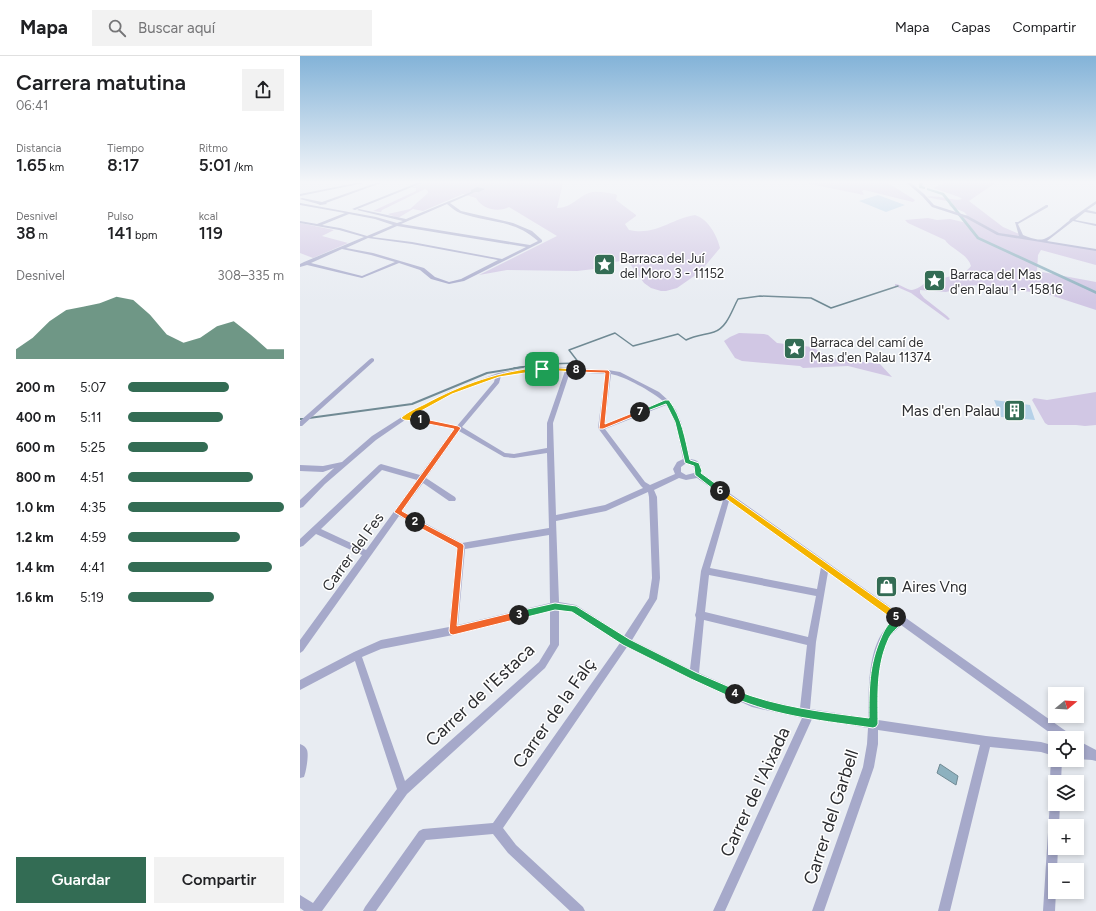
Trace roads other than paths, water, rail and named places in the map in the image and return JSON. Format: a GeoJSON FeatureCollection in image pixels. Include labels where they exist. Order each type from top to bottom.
{"type":"FeatureCollection","features":[{"type":"Feature","properties":{"kind":"street"},"geometry":{"type":"LineString","coordinates":[[305,223],[340,229],[367,237],[412,243],[503,260]]}},
{"type":"Feature","properties":{"kind":"street"},"geometry":{"type":"LineString","coordinates":[[317,225],[322,223]]}},
{"type":"Feature","properties":{"kind":"street"},"geometry":{"type":"LineString","coordinates":[[392,223],[530,246]]}},
{"type":"Feature","properties":{"kind":"street"},"geometry":{"type":"LineString","coordinates":[[342,248],[372,254],[422,269],[433,278],[449,283],[462,280],[541,241],[531,232],[507,223]]}},
{"type":"Feature","properties":{"kind":"street"},"geometry":{"type":"LineString","coordinates":[[978,223],[998,234],[1096,250]]}},
{"type":"Feature","properties":{"kind":"street"},"geometry":{"type":"LineString","coordinates":[[1019,223],[1016,223],[1021,236],[1043,242]]}},
{"type":"Feature","properties":{"kind":"street"},"geometry":{"type":"LineString","coordinates":[[1043,242],[1067,223]]}},
{"type":"Feature","properties":{"kind":"street"},"geometry":{"type":"LineString","coordinates":[[1086,223],[1096,225]]}},
{"type":"Feature","properties":{"kind":"street"},"geometry":{"type":"LineString","coordinates":[[300,266],[396,224]]}},
{"type":"Feature","properties":{"kind":"street"},"geometry":{"type":"LineString","coordinates":[[300,261],[362,277],[399,262]]}},
{"type":"Feature","properties":{"kind":"street"},"geometry":{"type":"LineString","coordinates":[[300,424],[372,360]]}},
{"type":"Feature","properties":{"kind":"street"},"geometry":{"type":"LineString","coordinates":[[300,505],[306,497],[330,475],[374,438],[404,418],[450,393],[498,376],[539,369],[608,372],[620,374],[657,393],[673,410],[678,422],[687,461]]}},
{"type":"Feature","properties":{"kind":"street","name":"Carrer de l'Estaca"},"geometry":{"type":"LineString","coordinates":[[315,911],[403,790],[542,665],[554,645],[555,606],[550,423],[568,370]]}},
{"type":"Feature","properties":{"kind":"street"},"geometry":{"type":"LineString","coordinates":[[608,372],[601,428],[644,484],[650,489]]}},
{"type":"Feature","properties":{"kind":"street","name":"Carrer del Fes"},"geometry":{"type":"LineString","coordinates":[[300,648],[458,428],[497,382],[498,376]]}},
{"type":"Feature","properties":{"kind":"street"},"geometry":{"type":"LineString","coordinates":[[601,428],[667,402]]}},
{"type":"Feature","properties":{"kind":"street"},"geometry":{"type":"LineString","coordinates":[[404,418],[458,428],[504,455],[514,456],[550,450]]}},
{"type":"Feature","properties":{"kind":"street"},"geometry":{"type":"LineString","coordinates":[[687,461],[697,465],[697,474]]}},
{"type":"Feature","properties":{"kind":"street"},"geometry":{"type":"LineString","coordinates":[[679,475],[677,471],[678,466],[687,461]]}},
{"type":"Feature","properties":{"kind":"street"},"geometry":{"type":"LineString","coordinates":[[323,469],[346,462]]}},
{"type":"Feature","properties":{"kind":"street"},"geometry":{"type":"LineString","coordinates":[[300,544],[381,467],[421,478],[452,499]]}},
{"type":"Feature","properties":{"kind":"street"},"geometry":{"type":"LineString","coordinates":[[300,468],[323,469],[329,471],[330,475]]}},
{"type":"Feature","properties":{"kind":"street"},"geometry":{"type":"LineString","coordinates":[[552,519],[606,508],[679,475],[689,478],[697,474]]}},
{"type":"Feature","properties":{"kind":"street"},"geometry":{"type":"LineString","coordinates":[[697,474],[900,620],[1050,731]]}},
{"type":"Feature","properties":{"kind":"street","name":"Carrer de la Falç"},"geometry":{"type":"LineString","coordinates":[[496,828],[626,642],[653,599],[656,578],[653,496],[650,489]]}},
{"type":"Feature","properties":{"kind":"street"},"geometry":{"type":"LineString","coordinates":[[694,676],[699,615],[705,571],[728,496]]}},
{"type":"Feature","properties":{"kind":"street"},"geometry":{"type":"LineString","coordinates":[[397,512],[461,546],[553,531]]}},
{"type":"Feature","properties":{"kind":"street"},"geometry":{"type":"LineString","coordinates":[[315,530],[367,554]]}},
{"type":"Feature","properties":{"kind":"street"},"geometry":{"type":"LineString","coordinates":[[453,631],[461,546]]}},
{"type":"Feature","properties":{"kind":"street","name":"Carrer de l'Aixada"},"geometry":{"type":"LineString","coordinates":[[719,911],[807,719],[805,707],[812,642],[819,593],[825,566]]}},
{"type":"Feature","properties":{"kind":"street"},"geometry":{"type":"LineString","coordinates":[[705,571],[819,593]]}},
{"type":"Feature","properties":{"kind":"street"},"geometry":{"type":"LineString","coordinates":[[300,685],[357,655],[381,645],[453,631],[555,606],[573,608],[626,642],[694,676],[752,702],[873,724],[1048,749]]}},
{"type":"Feature","properties":{"kind":"street"},"geometry":{"type":"LineString","coordinates":[[699,615],[812,642]]}},
{"type":"Feature","properties":{"kind":"street","name":"Carrer del Garbell"},"geometry":{"type":"LineString","coordinates":[[818,911],[870,760],[873,724],[874,676],[879,653],[887,634],[893,625],[900,620]]}},
{"type":"Feature","properties":{"kind":"street"},"geometry":{"type":"LineString","coordinates":[[357,655],[403,790]]}},
{"type":"Feature","properties":{"kind":"street"},"geometry":{"type":"LineString","coordinates":[[944,911],[986,741]]}},
{"type":"Feature","properties":{"kind":"street"},"geometry":{"type":"LineString","coordinates":[[300,749],[303,752],[300,773]]}},
{"type":"Feature","properties":{"kind":"street"},"geometry":{"type":"LineString","coordinates":[[1084,749],[1096,757]]}},
{"type":"Feature","properties":{"kind":"street"},"geometry":{"type":"LineString","coordinates":[[1084,754],[1096,757]]}},
{"type":"Feature","properties":{"kind":"street"},"geometry":{"type":"LineString","coordinates":[[1049,911],[1054,811]]}},
{"type":"Feature","properties":{"kind":"street"},"geometry":{"type":"LineString","coordinates":[[369,911],[423,835],[496,828],[512,849],[579,911]]}},
{"type":"Feature","properties":{"kind":"street"},"geometry":{"type":"LineString","coordinates":[[300,902],[315,911]]}},
{"type":"Feature","properties":{"kind":"water"},"geometry":{"type":"Polygon","coordinates":[[[940,764],[958,776],[956,785],[937,773],[940,764]]]}},
{"type":"Feature","properties":{"kind":"waterway"},"geometry":{"type":"LineString","coordinates":[[966,223],[978,238],[1096,293]]}},
{"type":"Feature","properties":{"kind":"waterway"},"geometry":{"type":"LineString","coordinates":[[514,368],[545,364],[579,363],[569,350],[615,333],[633,346],[678,334],[686,340],[714,332],[719,330],[726,323],[738,299],[760,296],[811,298],[831,308],[898,286]]}},
{"type":"Feature","properties":{"kind":"waterway"},"geometry":{"type":"LineString","coordinates":[[309,418],[412,404],[487,373],[523,367]]}},
{"type":"Feature","properties":{"kind":"waterway"},"geometry":{"type":"LineString","coordinates":[[300,419],[305,419]]}},
{"type":"Feature","properties":{"kind":"place","name":"Barraca del Juí del Moro 3 - 11152"},"geometry":{"type":"Point","coordinates":[604,265]}},
{"type":"Feature","properties":{"kind":"place","name":"Barraca del Mas d'en Palau 1 - 15816"},"geometry":{"type":"Point","coordinates":[935,281]}},
{"type":"Feature","properties":{"kind":"place","name":"Barraca del camí de Mas d'en Palau 11374"},"geometry":{"type":"Point","coordinates":[795,349]}},
{"type":"Feature","properties":{"kind":"place","name":"Mas d'en Palau"},"geometry":{"type":"Point","coordinates":[1015,411]}},
{"type":"Feature","properties":{"kind":"place","name":"Aires Vng"},"geometry":{"type":"Point","coordinates":[886,587]}}]}
